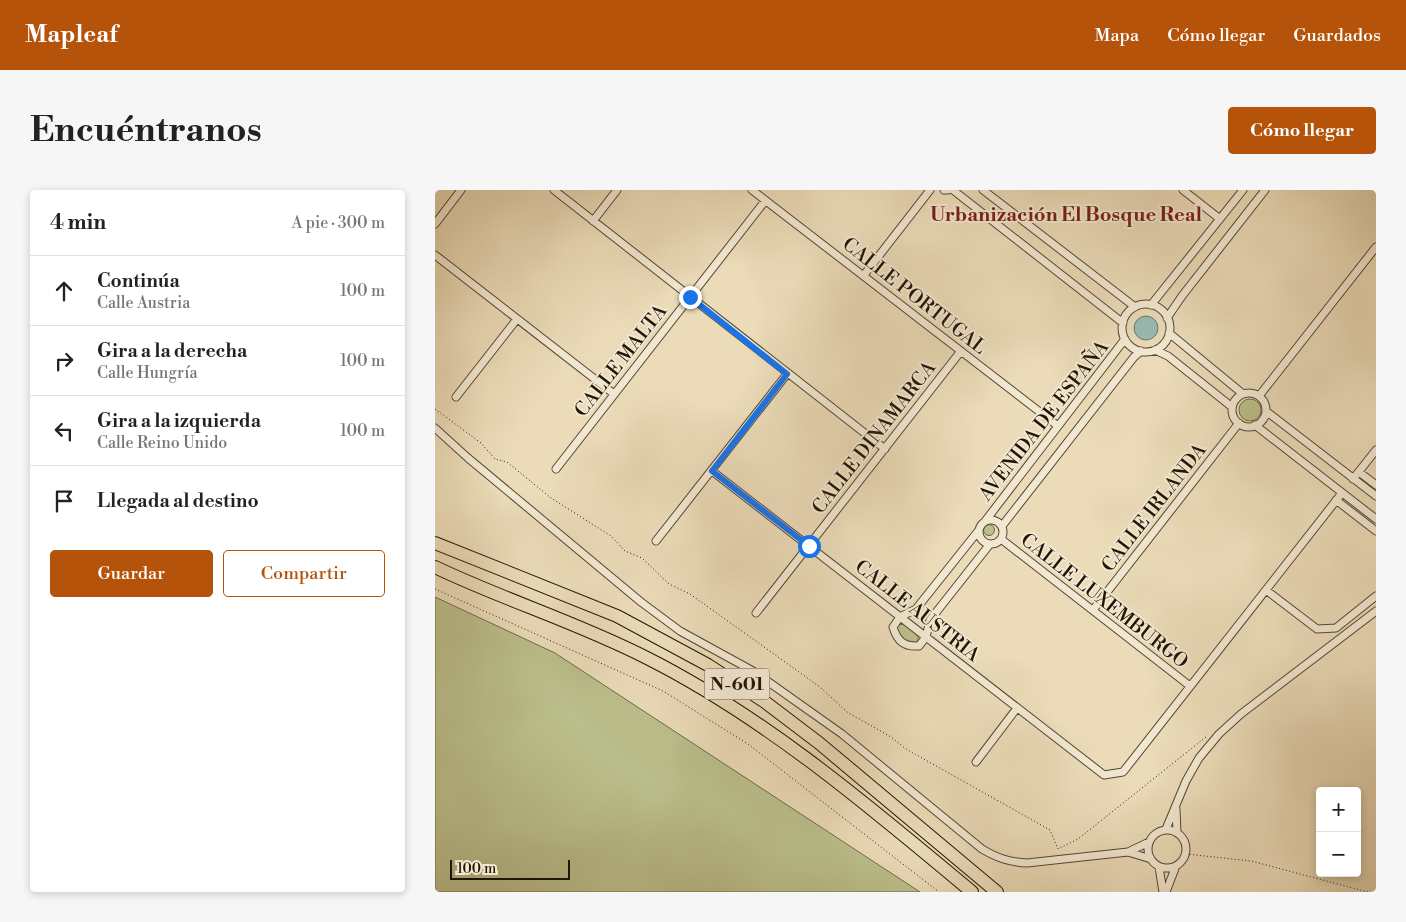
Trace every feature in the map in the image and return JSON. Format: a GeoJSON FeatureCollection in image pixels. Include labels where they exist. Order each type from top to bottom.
{"type":"FeatureCollection","features":[{"type":"Feature","properties":{"kind":"highway"},"geometry":{"type":"LineString","coordinates":[[435,535],[549,583],[617,616]]}},
{"type":"Feature","properties":{"kind":"highway","name":"N-601"},"geometry":{"type":"LineString","coordinates":[[435,543],[617,616],[707,665],[765,702],[819,744],[997,892]]}},
{"type":"Feature","properties":{"kind":"highway","name":"N-601"},"geometry":{"type":"LineString","coordinates":[[435,567],[647,658],[714,696],[786,745],[894,827],[972,892]]}},
{"type":"Feature","properties":{"kind":"street"},"geometry":{"type":"LineString","coordinates":[[435,224],[461,190]]}},
{"type":"Feature","properties":{"kind":"street"},"geometry":{"type":"LineString","coordinates":[[554,190],[885,449]]}},
{"type":"Feature","properties":{"kind":"street"},"geometry":{"type":"LineString","coordinates":[[593,221],[617,190]]}},
{"type":"Feature","properties":{"kind":"street","name":"CALLE PORTUGAL"},"geometry":{"type":"LineString","coordinates":[[752,190],[1058,426]]}},
{"type":"Feature","properties":{"kind":"street"},"geometry":{"type":"LineString","coordinates":[[864,275],[930,190]]}},
{"type":"Feature","properties":{"kind":"street"},"geometry":{"type":"LineString","coordinates":[[953,190],[1123,323]]}},
{"type":"Feature","properties":{"kind":"street"},"geometry":{"type":"LineString","coordinates":[[983,190],[1135,307]]}},
{"type":"Feature","properties":{"kind":"street"},"geometry":{"type":"LineString","coordinates":[[1183,190],[1220,219]]}},
{"type":"Feature","properties":{"kind":"street"},"geometry":{"type":"LineString","coordinates":[[1151,305],[1243,190]]}},
{"type":"Feature","properties":{"kind":"street"},"geometry":{"type":"LineString","coordinates":[[1167,318],[1181,296],[1265,190]]}},
{"type":"Feature","properties":{"kind":"street","name":"CALLE MALTA"},"geometry":{"type":"LineString","coordinates":[[556,469],[765,200]]}},
{"type":"Feature","properties":{"kind":"street"},"geometry":{"type":"LineString","coordinates":[[1259,396],[1376,247]]}},
{"type":"Feature","properties":{"kind":"street"},"geometry":{"type":"LineString","coordinates":[[435,255],[614,394]]}},
{"type":"Feature","properties":{"kind":"street"},"geometry":{"type":"LineString","coordinates":[[1143,304],[1151,305],[1165,313],[1170,325],[1169,333],[1161,347],[1149,352],[1137,351],[1127,343],[1122,332],[1123,323],[1131,309],[1135,307],[1143,304]]}},
{"type":"Feature","properties":{"kind":"street"},"geometry":{"type":"LineString","coordinates":[[456,397],[517,319]]}},
{"type":"Feature","properties":{"kind":"street"},"geometry":{"type":"LineString","coordinates":[[1169,333],[1243,394]]}},
{"type":"Feature","properties":{"kind":"street","name":"AVENIDA DE ESPAÑA"},"geometry":{"type":"LineString","coordinates":[[986,520],[1125,339]]}},
{"type":"Feature","properties":{"kind":"street"},"geometry":{"type":"LineString","coordinates":[[1155,350],[1168,356],[1232,407]]}},
{"type":"Feature","properties":{"kind":"street","name":"CALLE DINAMARCA"},"geometry":{"type":"LineString","coordinates":[[756,613],[961,351]]}},
{"type":"Feature","properties":{"kind":"street","name":"AVENIDA DE ESPAÑA"},"geometry":{"type":"LineString","coordinates":[[1002,526],[1134,357],[1141,351]]}},
{"type":"Feature","properties":{"kind":"street"},"geometry":{"type":"LineString","coordinates":[[656,541],[787,374]]}},
{"type":"Feature","properties":{"kind":"street"},"geometry":{"type":"LineString","coordinates":[[1256,393],[1259,396],[1263,399],[1266,411],[1265,416],[1255,425],[1242,426],[1232,412],[1232,407],[1238,396],[1256,393]]}},
{"type":"Feature","properties":{"kind":"street"},"geometry":{"type":"LineString","coordinates":[[1266,411],[1376,496]]}},
{"type":"Feature","properties":{"kind":"street","name":"CALLE IRLANDA"},"geometry":{"type":"LineString","coordinates":[[1093,610],[1239,423]]}},
{"type":"Feature","properties":{"kind":"street"},"geometry":{"type":"LineString","coordinates":[[1255,425],[1376,519]]}},
{"type":"Feature","properties":{"kind":"street"},"geometry":{"type":"LineString","coordinates":[[435,428],[468,458],[641,602],[686,634],[753,671],[842,734],[982,849],[996,858],[1027,863],[1128,852],[1149,842]]}},
{"type":"Feature","properties":{"kind":"street"},"geometry":{"type":"LineString","coordinates":[[1353,479],[1376,450]]}},
{"type":"Feature","properties":{"kind":"street","name":"CALLE AUSTRIA"},"geometry":{"type":"LineString","coordinates":[[712,471],[1103,775],[1123,772],[1190,686]]}},
{"type":"Feature","properties":{"kind":"street"},"geometry":{"type":"LineString","coordinates":[[1359,472],[1376,485]]}},
{"type":"Feature","properties":{"kind":"street"},"geometry":{"type":"LineString","coordinates":[[1190,686],[1342,493]]}},
{"type":"Feature","properties":{"kind":"street"},"geometry":{"type":"LineString","coordinates":[[1336,500],[1376,531]]}},
{"type":"Feature","properties":{"kind":"street"},"geometry":{"type":"LineString","coordinates":[[900,617],[893,627],[896,637],[902,644],[910,647],[919,646],[926,637],[930,620],[990,544],[1001,539],[1004,530],[996,520],[986,520],[979,530],[981,540],[990,544]]}},
{"type":"Feature","properties":{"kind":"street","name":"AVENIDA DE ESPAÑA"},"geometry":{"type":"LineString","coordinates":[[900,617],[916,610],[979,530]]}},
{"type":"Feature","properties":{"kind":"street","name":"CALLE LUXEMBURGO"},"geometry":{"type":"LineString","coordinates":[[1001,539],[1190,686]]}},
{"type":"Feature","properties":{"kind":"street"},"geometry":{"type":"LineString","coordinates":[[1266,590],[1317,628],[1335,628],[1376,596]]}},
{"type":"Feature","properties":{"kind":"street"},"geometry":{"type":"LineString","coordinates":[[1151,859],[1148,848],[1149,842],[1153,836],[1166,829],[1186,781],[1199,758],[1219,734],[1241,714],[1376,611]]}},
{"type":"Feature","properties":{"kind":"street"},"geometry":{"type":"LineString","coordinates":[[975,762],[1017,708]]}},
{"type":"Feature","properties":{"kind":"street"},"geometry":{"type":"LineString","coordinates":[[1175,808],[1177,832]]}},
{"type":"Feature","properties":{"kind":"street"},"geometry":{"type":"LineString","coordinates":[[1159,867],[1169,869],[1176,866],[1183,861],[1186,854],[1185,840],[1177,832],[1166,829]]}},
{"type":"Feature","properties":{"kind":"street"},"geometry":{"type":"LineString","coordinates":[[1128,852],[1151,859],[1159,867],[1165,892]]}},
{"type":"Feature","properties":{"kind":"street"},"geometry":{"type":"LineString","coordinates":[[1165,892],[1176,866]]}},
{"type":"Feature","properties":{"kind":"path"},"geometry":{"type":"LineString","coordinates":[[435,409],[481,443],[495,460],[507,462],[551,498],[611,536],[625,551],[642,558],[669,584],[690,594],[820,687],[847,712],[891,737],[906,749],[1050,830],[1058,849],[1078,839],[1207,736]]}},
{"type":"Feature","properties":{"kind":"path"},"geometry":{"type":"LineString","coordinates":[[435,589],[663,691],[748,744],[939,892]]}},
{"type":"Feature","properties":{"kind":"path"},"geometry":{"type":"LineString","coordinates":[[1186,854],[1251,861],[1368,892]]}},
{"type":"Feature","properties":{"kind":"green space"},"geometry":{"type":"Polygon","coordinates":[[[1250,399],[1258,402],[1261,410],[1258,418],[1250,421],[1242,418],[1239,410],[1242,402],[1250,399]]]}},
{"type":"Feature","properties":{"kind":"green space"},"geometry":{"type":"Polygon","coordinates":[[[987,525],[991,525],[994,530],[993,534],[987,535],[984,532],[984,528],[987,525]]]}},
{"type":"Feature","properties":{"kind":"green space"},"geometry":{"type":"Polygon","coordinates":[[[435,597],[555,653],[920,892],[435,892],[435,597]]]}},
{"type":"Feature","properties":{"kind":"green space"},"geometry":{"type":"Polygon","coordinates":[[[904,624],[918,636],[918,642],[906,642],[900,637],[897,625],[904,624]]]}},
{"type":"Feature","properties":{"kind":"water"},"geometry":{"type":"Polygon","coordinates":[[[1146,316],[1154,320],[1158,328],[1154,336],[1146,340],[1138,336],[1134,328],[1138,320],[1146,316]]]}},
{"type":"Feature","properties":{"kind":"district","name":"Urbanización El Bosque Real"},"geometry":{"type":"Point","coordinates":[1066,214]}},
{"type":"Feature","properties":{"kind":"route"},"geometry":{"type":"LineString","coordinates":[[690,297],[787,374],[712,471],[809,546]]}}]}
